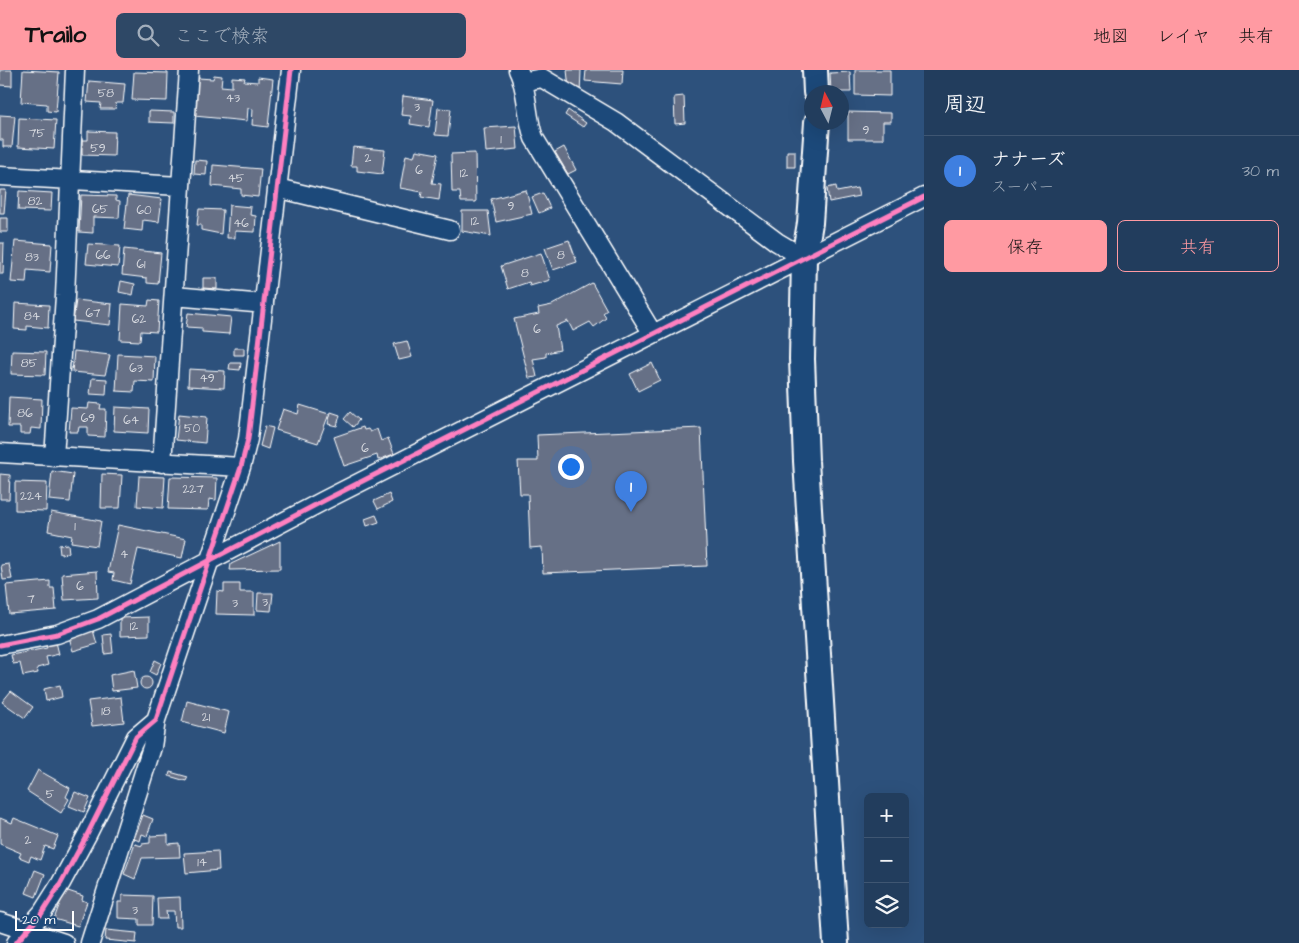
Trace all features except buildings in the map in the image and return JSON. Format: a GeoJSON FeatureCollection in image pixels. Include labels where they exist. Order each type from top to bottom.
{"type":"FeatureCollection","features":[{"type":"Feature","properties":{"kind":"street"},"geometry":{"type":"LineString","coordinates":[[54,457],[65,296],[75,70]]}},
{"type":"Feature","properties":{"kind":"street"},"geometry":{"type":"LineString","coordinates":[[162,463],[189,70]]}},
{"type":"Feature","properties":{"kind":"street"},"geometry":{"type":"LineString","coordinates":[[90,943],[152,747],[156,720],[241,467],[252,411],[291,70]]}},
{"type":"Feature","properties":{"kind":"street"},"geometry":{"type":"LineString","coordinates":[[815,70],[816,85]]}},
{"type":"Feature","properties":{"kind":"street"},"geometry":{"type":"LineString","coordinates":[[653,334],[534,138],[528,121],[520,76],[547,74],[566,95],[616,122],[777,242],[804,258]]}},
{"type":"Feature","properties":{"kind":"street"},"geometry":{"type":"LineString","coordinates":[[816,130],[810,223],[804,258],[802,359],[836,943]]}},
{"type":"Feature","properties":{"kind":"street"},"geometry":{"type":"LineString","coordinates":[[0,176],[180,186]]}},
{"type":"Feature","properties":{"kind":"street"},"geometry":{"type":"LineString","coordinates":[[277,188],[450,230]]}},
{"type":"Feature","properties":{"kind":"street"},"geometry":{"type":"LineString","coordinates":[[0,645],[57,634],[91,622],[208,563],[325,500],[924,197]]}},
{"type":"Feature","properties":{"kind":"street"},"geometry":{"type":"LineString","coordinates":[[174,296],[264,304]]}},
{"type":"Feature","properties":{"kind":"street"},"geometry":{"type":"LineString","coordinates":[[0,453],[241,467]]}},
{"type":"Feature","properties":{"kind":"street"},"geometry":{"type":"LineString","coordinates":[[22,937],[42,913],[87,836],[136,737],[156,720]]}},
{"type":"Feature","properties":{"kind":"street"},"geometry":{"type":"LineString","coordinates":[[0,922],[22,937],[64,943]]}},
{"type":"Feature","properties":{"kind":"cycle path"},"geometry":{"type":"LineString","coordinates":[[16,943],[42,913],[61,883],[136,737],[156,720],[241,467],[248,439],[291,70]]}},
{"type":"Feature","properties":{"kind":"cycle path"},"geometry":{"type":"LineString","coordinates":[[0,645],[57,634],[98,619],[325,500],[924,197]]}},
{"type":"Feature","properties":{"kind":"place","name":"ナナーズ"},"geometry":{"type":"Point","coordinates":[631,512]}}]}
